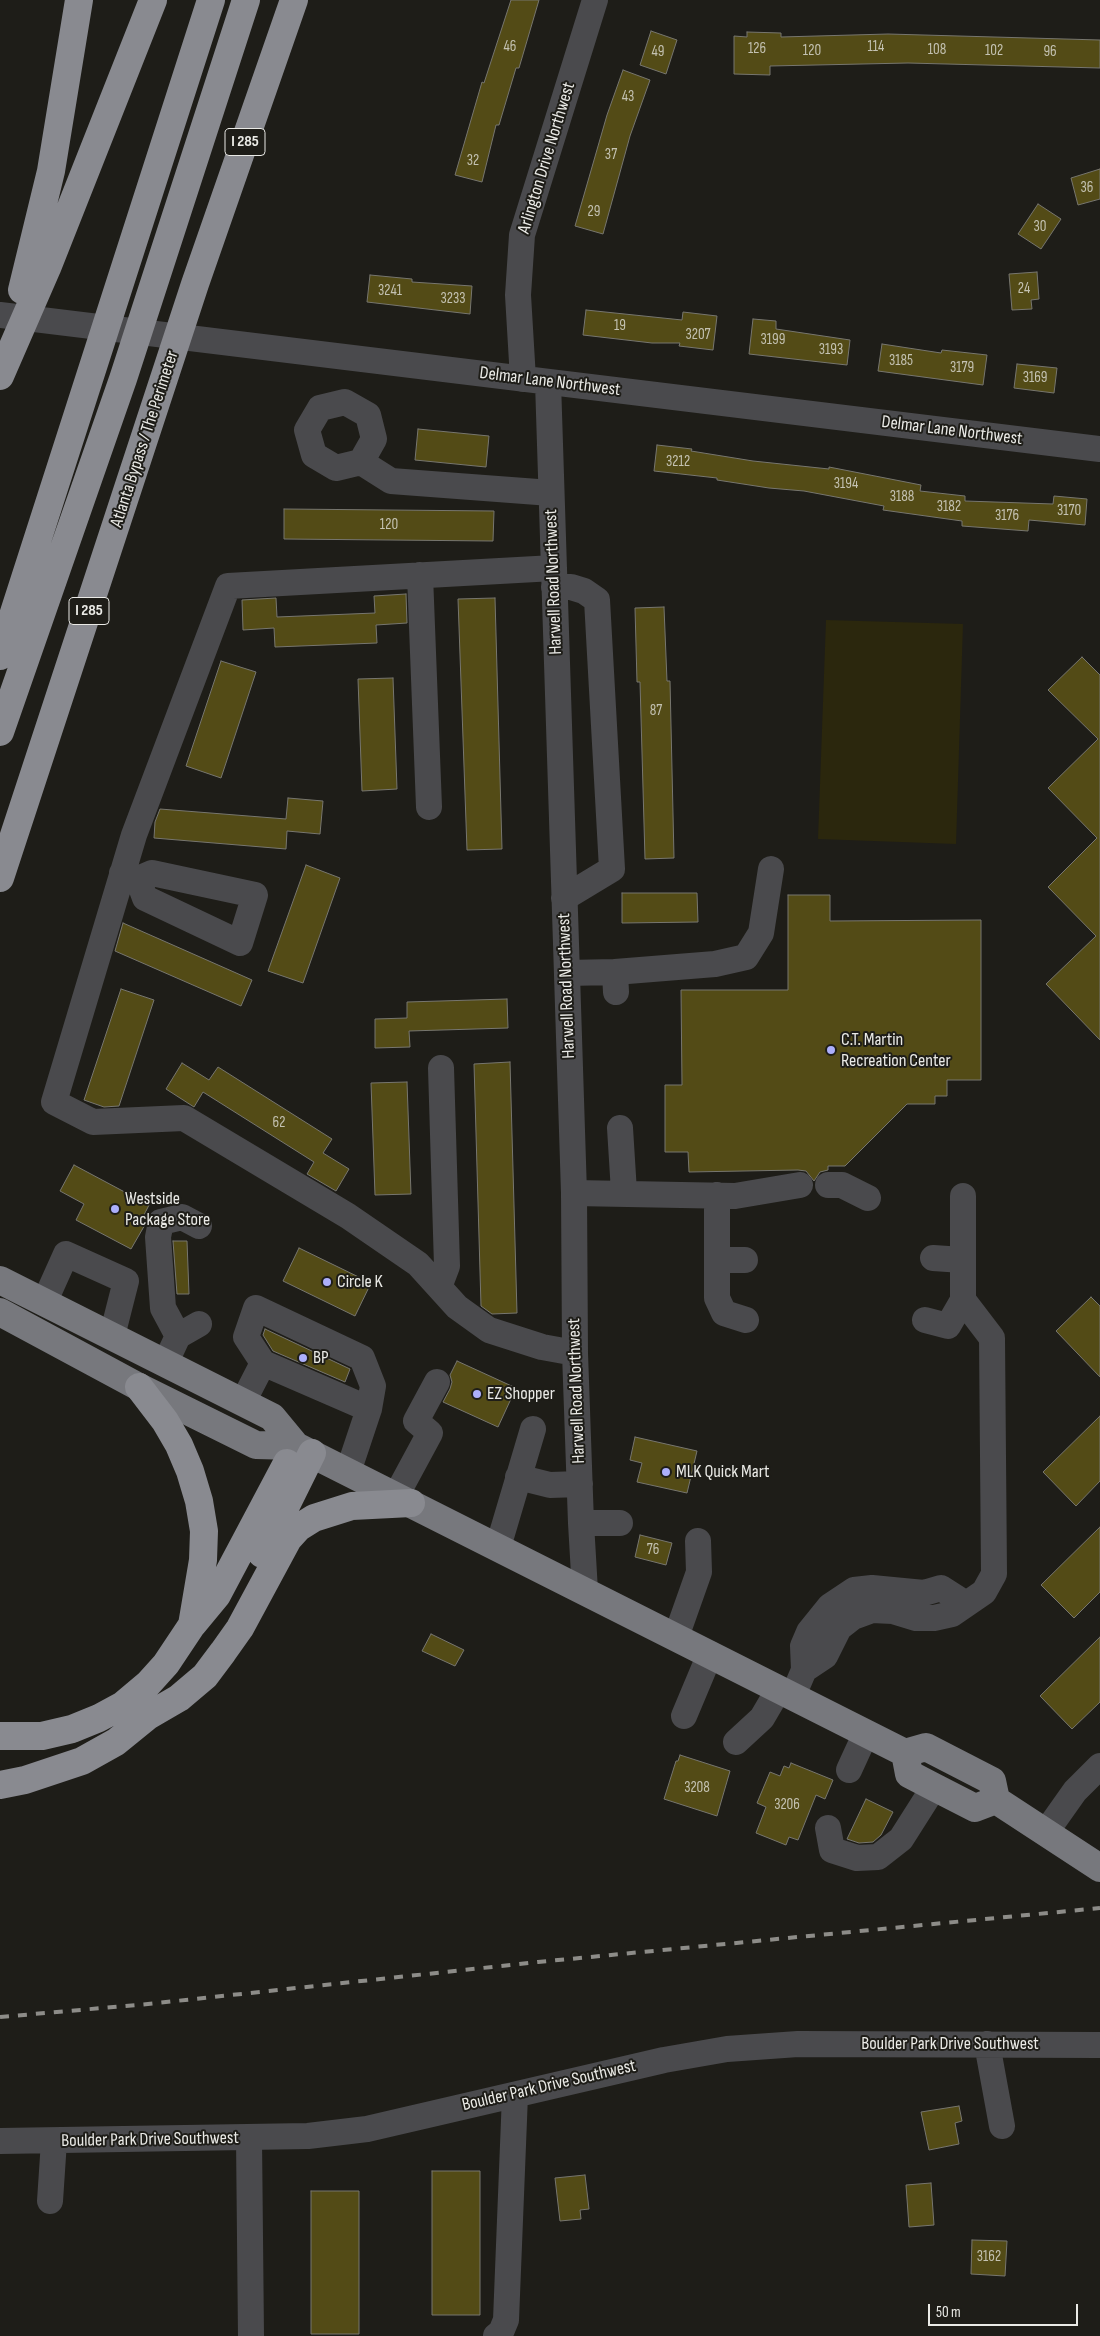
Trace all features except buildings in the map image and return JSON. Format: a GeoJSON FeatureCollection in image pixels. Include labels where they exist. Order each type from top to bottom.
{"type":"FeatureCollection","features":[{"type":"Feature","properties":{"kind":"highway"},"geometry":{"type":"LineString","coordinates":[[38,266],[52,162],[79,0]]}},
{"type":"Feature","properties":{"kind":"highway"},"geometry":{"type":"LineString","coordinates":[[2,372],[38,266],[153,0]]}},
{"type":"Feature","properties":{"kind":"highway"},"geometry":{"type":"LineString","coordinates":[[0,656],[211,0]]}},
{"type":"Feature","properties":{"kind":"highway"},"geometry":{"type":"LineString","coordinates":[[0,732],[123,379],[246,0]]}},
{"type":"Feature","properties":{"kind":"highway","name":"Atlanta Bypass / The Perimeter"},"geometry":{"type":"LineString","coordinates":[[0,878],[196,284],[294,0]]}},
{"type":"Feature","properties":{"kind":"highway"},"geometry":{"type":"LineString","coordinates":[[139,1387],[165,1421],[179,1446],[190,1471],[198,1501],[204,1531],[203,1560],[192,1625]]}},
{"type":"Feature","properties":{"kind":"highway"},"geometry":{"type":"LineString","coordinates":[[148,1716],[215,1635],[257,1564],[304,1450]]}},
{"type":"Feature","properties":{"kind":"highway"},"geometry":{"type":"LineString","coordinates":[[0,1736],[42,1736],[72,1729],[99,1718],[123,1705],[148,1684],[166,1664],[192,1625],[217,1595],[304,1450]]}},
{"type":"Feature","properties":{"kind":"highway"},"geometry":{"type":"LineString","coordinates":[[0,1784],[40,1776],[82,1761],[116,1742],[148,1716],[179,1698],[205,1676],[240,1628],[288,1539],[298,1528],[314,1518],[352,1506],[403,1500]]}},
{"type":"Feature","properties":{"kind":"main road"},"geometry":{"type":"LineString","coordinates":[[0,1280],[272,1417],[304,1450],[403,1500],[904,1753],[926,1747],[992,1781],[996,1800],[1100,1868]]}},
{"type":"Feature","properties":{"kind":"main road"},"geometry":{"type":"LineString","coordinates":[[0,1312],[139,1387],[256,1445],[304,1450]]}},
{"type":"Feature","properties":{"kind":"main road"},"geometry":{"type":"LineString","coordinates":[[904,1753],[909,1774],[975,1808],[996,1800]]}},
{"type":"Feature","properties":{"kind":"street","name":"Arlington Drive Northwest"},"geometry":{"type":"LineString","coordinates":[[535,380],[518,295],[522,235],[595,0]]}},
{"type":"Feature","properties":{"kind":"street","name":"Delmar Lane Northwest"},"geometry":{"type":"LineString","coordinates":[[0,314],[535,380],[1100,446]]}},
{"type":"Feature","properties":{"kind":"street","name":"Harwell Road Northwest"},"geometry":{"type":"LineString","coordinates":[[535,380],[551,493],[574,1193],[581,1524],[585,1591]]}},
{"type":"Feature","properties":{"kind":"street"},"geometry":{"type":"LineString","coordinates":[[361,462],[391,480],[551,493]]}},
{"type":"Feature","properties":{"kind":"street"},"geometry":{"type":"LineString","coordinates":[[420,576],[429,807]]}},
{"type":"Feature","properties":{"kind":"street"},"geometry":{"type":"LineString","coordinates":[[564,898],[612,869],[597,600],[584,591],[554,578],[420,576],[228,586],[134,835],[130,876],[54,1102],[93,1122],[184,1118],[348,1216],[418,1264],[457,1307],[489,1330],[542,1347],[576,1353]]}},
{"type":"Feature","properties":{"kind":"street"},"geometry":{"type":"LineString","coordinates":[[567,973],[616,982],[746,957],[761,933],[771,869]]}},
{"type":"Feature","properties":{"kind":"street"},"geometry":{"type":"LineString","coordinates":[[439,1286],[447,1266],[441,1068]]}},
{"type":"Feature","properties":{"kind":"street"},"geometry":{"type":"LineString","coordinates":[[620,1128],[624,1192]]}},
{"type":"Feature","properties":{"kind":"street"},"geometry":{"type":"LineString","coordinates":[[574,1193],[624,1192],[735,1196],[800,1185]]}},
{"type":"Feature","properties":{"kind":"street"},"geometry":{"type":"LineString","coordinates":[[828,1185],[842,1185],[868,1198]]}},
{"type":"Feature","properties":{"kind":"street"},"geometry":{"type":"LineString","coordinates":[[717,1195],[717,1298],[724,1313],[746,1320]]}},
{"type":"Feature","properties":{"kind":"street"},"geometry":{"type":"LineString","coordinates":[[736,1742],[762,1718],[804,1670],[825,1656],[839,1628],[853,1617],[872,1610],[893,1611],[916,1618],[934,1618],[952,1614],[984,1592],[994,1574],[992,1338],[963,1300],[963,1196]]}},
{"type":"Feature","properties":{"kind":"street"},"geometry":{"type":"LineString","coordinates":[[165,1362],[189,1330],[163,1308],[158,1237],[161,1222],[182,1217],[199,1226]]}},
{"type":"Feature","properties":{"kind":"street"},"geometry":{"type":"LineString","coordinates":[[44,1303],[66,1254],[126,1281],[112,1336]]}},
{"type":"Feature","properties":{"kind":"street"},"geometry":{"type":"LineString","coordinates":[[933,1258],[963,1260]]}},
{"type":"Feature","properties":{"kind":"street"},"geometry":{"type":"LineString","coordinates":[[717,1260],[745,1260]]}},
{"type":"Feature","properties":{"kind":"street"},"geometry":{"type":"LineString","coordinates":[[939,1330],[963,1300]]}},
{"type":"Feature","properties":{"kind":"street"},"geometry":{"type":"LineString","coordinates":[[348,1472],[369,1409],[373,1386],[362,1358],[256,1308],[246,1337],[263,1363],[369,1409]]}},
{"type":"Feature","properties":{"kind":"street"},"geometry":{"type":"LineString","coordinates":[[243,1402],[263,1363]]}},
{"type":"Feature","properties":{"kind":"street"},"geometry":{"type":"LineString","coordinates":[[403,1500],[430,1433],[416,1421],[437,1382]]}},
{"type":"Feature","properties":{"kind":"street"},"geometry":{"type":"LineString","coordinates":[[498,1547],[533,1428]]}},
{"type":"Feature","properties":{"kind":"street"},"geometry":{"type":"LineString","coordinates":[[518,1477],[550,1485],[580,1484]]}},
{"type":"Feature","properties":{"kind":"street"},"geometry":{"type":"LineString","coordinates":[[581,1524],[620,1524]]}},
{"type":"Feature","properties":{"kind":"street"},"geometry":{"type":"LineString","coordinates":[[676,1637],[699,1572],[698,1541]]}},
{"type":"Feature","properties":{"kind":"street"},"geometry":{"type":"LineString","coordinates":[[804,1670],[803,1646],[809,1632],[830,1606],[854,1590],[872,1588],[924,1593],[942,1580],[966,1604]]}},
{"type":"Feature","properties":{"kind":"street"},"geometry":{"type":"LineString","coordinates":[[684,1716],[710,1654]]}},
{"type":"Feature","properties":{"kind":"street"},"geometry":{"type":"LineString","coordinates":[[848,1770],[866,1733]]}},
{"type":"Feature","properties":{"kind":"street"},"geometry":{"type":"LineString","coordinates":[[1046,1832],[1075,1791],[1100,1766]]}},
{"type":"Feature","properties":{"kind":"street"},"geometry":{"type":"LineString","coordinates":[[828,1828],[832,1850],[857,1858],[878,1857],[901,1839],[934,1787]]}},
{"type":"Feature","properties":{"kind":"street","name":"Boulder Park Drive Southwest"},"geometry":{"type":"LineString","coordinates":[[0,2141],[249,2138],[308,2136],[367,2129],[664,2060],[727,2049],[798,2044],[1100,2045]]}},
{"type":"Feature","properties":{"kind":"street"},"geometry":{"type":"LineString","coordinates":[[987,2044],[1002,2126]]}},
{"type":"Feature","properties":{"kind":"street"},"geometry":{"type":"LineString","coordinates":[[496,2336],[501,2332],[506,2320],[515,2094]]}},
{"type":"Feature","properties":{"kind":"street"},"geometry":{"type":"LineString","coordinates":[[249,2138],[251,2336]]}},
{"type":"Feature","properties":{"kind":"street"},"geometry":{"type":"LineString","coordinates":[[50,2201],[54,2141]]}},
{"type":"Feature","properties":{"kind":"shaded area"},"geometry":{"type":"Polygon","coordinates":[[[826,620],[963,624],[956,844],[818,839],[826,620]]]}},
{"type":"Feature","properties":{"kind":"railway"},"geometry":{"type":"LineString","coordinates":[[0,2017],[148,2004],[538,1962],[1100,1908]]}},
{"type":"Feature","properties":{"kind":"place","name":"C.T. Martin Recreation Center"},"geometry":{"type":"Point","coordinates":[831,1050]}},
{"type":"Feature","properties":{"kind":"place","name":"Westside Package Store"},"geometry":{"type":"Point","coordinates":[115,1209]}},
{"type":"Feature","properties":{"kind":"place","name":"Circle K"},"geometry":{"type":"Point","coordinates":[327,1282]}},
{"type":"Feature","properties":{"kind":"place","name":"BP"},"geometry":{"type":"Point","coordinates":[303,1358]}},
{"type":"Feature","properties":{"kind":"place","name":"EZ Shopper"},"geometry":{"type":"Point","coordinates":[477,1394]}},
{"type":"Feature","properties":{"kind":"place","name":"MLK Quick Mart"},"geometry":{"type":"Point","coordinates":[666,1472]}}]}
